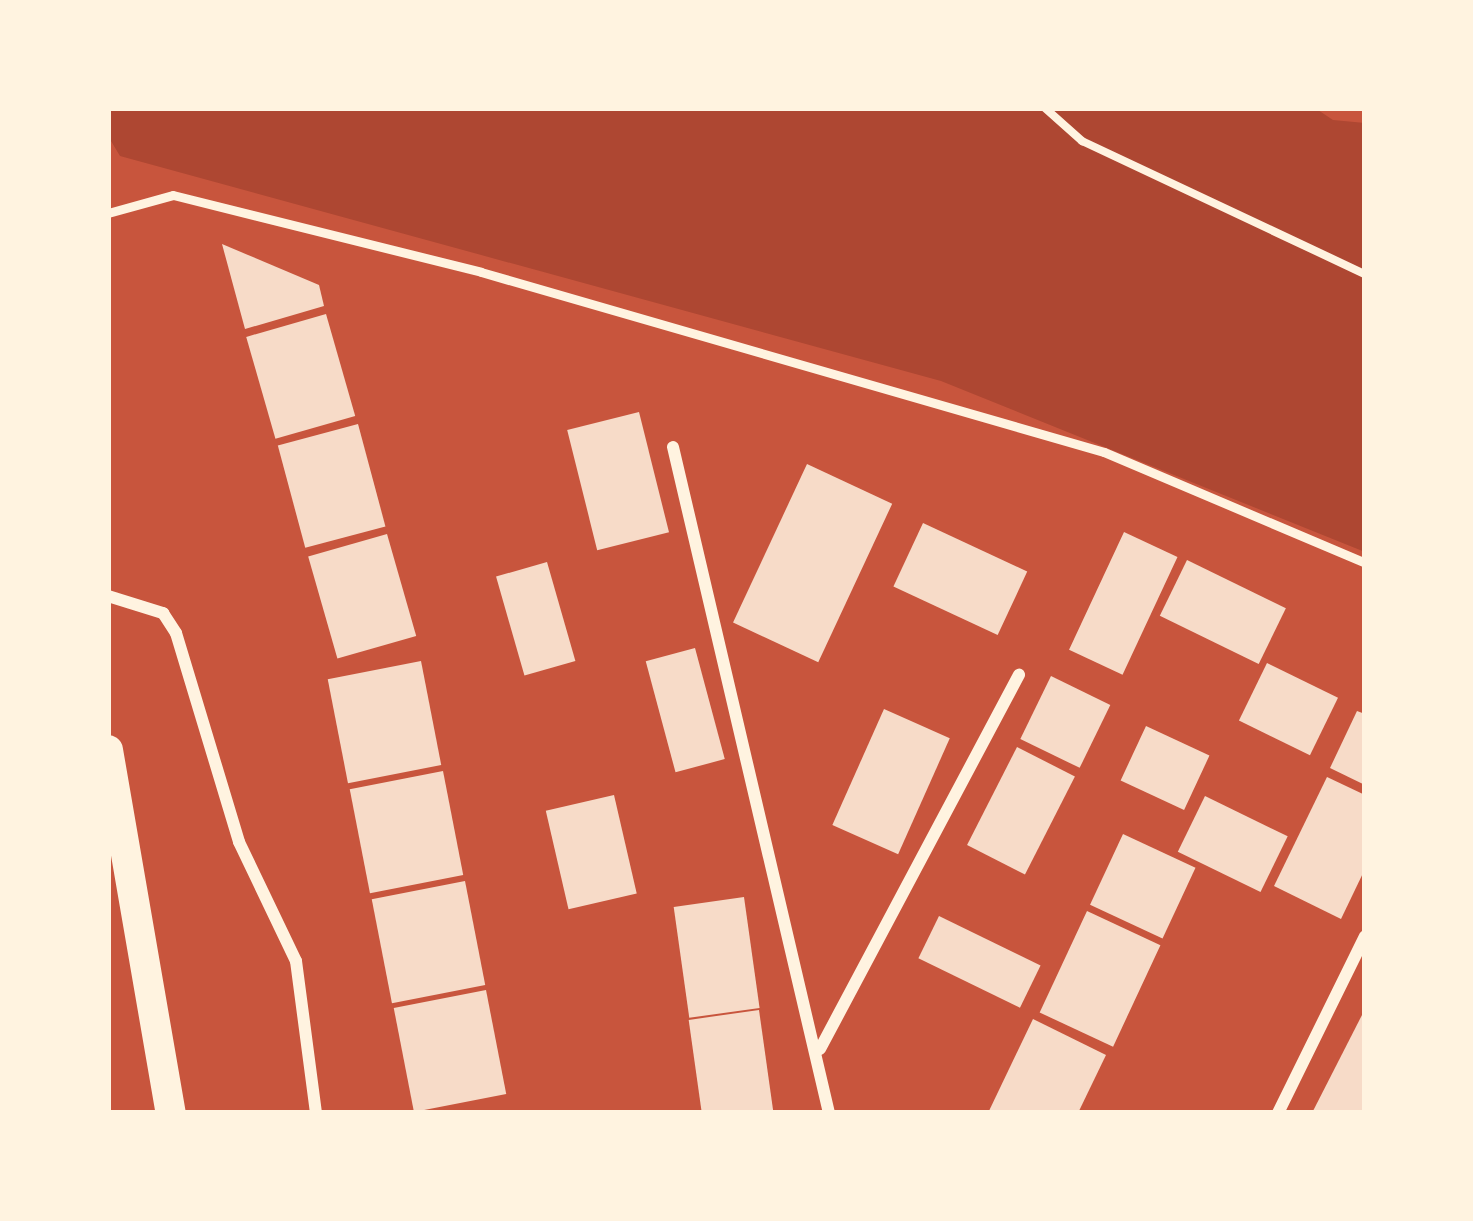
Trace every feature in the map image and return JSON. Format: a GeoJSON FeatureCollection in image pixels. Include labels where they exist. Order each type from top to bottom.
{"type":"FeatureCollection","features":[{"type":"Feature","properties":{"kind":"highway"},"geometry":{"type":"LineString","coordinates":[[108,750],[171,1113]]}},
{"type":"Feature","properties":{"kind":"street"},"geometry":{"type":"LineString","coordinates":[[673,447],[820,1049],[829,1113]]}},
{"type":"Feature","properties":{"kind":"street"},"geometry":{"type":"LineString","coordinates":[[108,596],[163,613],[176,633],[239,842],[296,962],[316,1113]]}},
{"type":"Feature","properties":{"kind":"street"},"geometry":{"type":"LineString","coordinates":[[820,1049],[1019,675]]}},
{"type":"Feature","properties":{"kind":"street"},"geometry":{"type":"LineString","coordinates":[[1278,1113],[1365,937]]}},
{"type":"Feature","properties":{"kind":"lane"},"geometry":{"type":"LineString","coordinates":[[108,213],[173,195],[481,272],[1104,452],[1365,563]]}},
{"type":"Feature","properties":{"kind":"path"},"geometry":{"type":"LineString","coordinates":[[1045,108],[1082,141],[1365,274]]}},
{"type":"Feature","properties":{"kind":"shaded area"},"geometry":{"type":"Polygon","coordinates":[[[108,108],[1315,108],[1333,120],[1365,123],[1365,552],[941,381],[120,156],[108,136],[108,108]]]}},
{"type":"Feature","properties":{"kind":"building"},"geometry":{"type":"Polygon","coordinates":[[[222,244],[319,285],[324,306],[245,329],[222,244]]]}},
{"type":"Feature","properties":{"kind":"building"},"geometry":{"type":"Polygon","coordinates":[[[326,314],[355,416],[275,439],[246,337],[326,314]]]}},
{"type":"Feature","properties":{"kind":"building"},"geometry":{"type":"Polygon","coordinates":[[[639,412],[669,532],[597,550],[567,430],[639,412]]]}},
{"type":"Feature","properties":{"kind":"building"},"geometry":{"type":"Polygon","coordinates":[[[358,424],[385,526],[305,548],[278,445],[358,424]]]}},
{"type":"Feature","properties":{"kind":"building"},"geometry":{"type":"Polygon","coordinates":[[[807,464],[892,504],[818,662],[733,623],[807,464]]]}},
{"type":"Feature","properties":{"kind":"building"},"geometry":{"type":"Polygon","coordinates":[[[923,523],[1027,572],[998,635],[893,586],[923,523]]]}},
{"type":"Feature","properties":{"kind":"building"},"geometry":{"type":"Polygon","coordinates":[[[1124,532],[1177,557],[1123,675],[1069,650],[1124,532]]]}},
{"type":"Feature","properties":{"kind":"building"},"geometry":{"type":"Polygon","coordinates":[[[387,534],[416,636],[337,658],[308,557],[387,534]]]}},
{"type":"Feature","properties":{"kind":"building"},"geometry":{"type":"Polygon","coordinates":[[[1187,560],[1286,608],[1259,664],[1160,616],[1187,560]]]}},
{"type":"Feature","properties":{"kind":"building"},"geometry":{"type":"Polygon","coordinates":[[[547,562],[575,661],[524,676],[496,577],[547,562]]]}},
{"type":"Feature","properties":{"kind":"building"},"geometry":{"type":"Polygon","coordinates":[[[695,648],[725,759],[676,772],[646,661],[695,648]]]}},
{"type":"Feature","properties":{"kind":"building"},"geometry":{"type":"Polygon","coordinates":[[[421,661],[441,765],[348,783],[328,679],[421,661]]]}},
{"type":"Feature","properties":{"kind":"building"},"geometry":{"type":"Polygon","coordinates":[[[1267,663],[1338,698],[1310,755],[1239,721],[1267,663]]]}},
{"type":"Feature","properties":{"kind":"building"},"geometry":{"type":"Polygon","coordinates":[[[1051,676],[1110,705],[1080,768],[1020,739],[1051,676]]]}},
{"type":"Feature","properties":{"kind":"building"},"geometry":{"type":"Polygon","coordinates":[[[884,709],[950,738],[898,854],[832,825],[884,709]]]}},
{"type":"Feature","properties":{"kind":"building"},"geometry":{"type":"Polygon","coordinates":[[[1357,711],[1365,714],[1365,785],[1330,768],[1357,711]]]}},
{"type":"Feature","properties":{"kind":"building"},"geometry":{"type":"Polygon","coordinates":[[[1146,726],[1209,756],[1184,810],[1121,780],[1146,726]]]}},
{"type":"Feature","properties":{"kind":"building"},"geometry":{"type":"Polygon","coordinates":[[[1017,747],[1075,777],[1025,875],[967,845],[1017,747]]]}},
{"type":"Feature","properties":{"kind":"building"},"geometry":{"type":"Polygon","coordinates":[[[443,771],[463,875],[370,893],[350,789],[443,771]]]}},
{"type":"Feature","properties":{"kind":"building"},"geometry":{"type":"Polygon","coordinates":[[[1327,777],[1365,795],[1365,869],[1341,919],[1274,886],[1327,777]]]}},
{"type":"Feature","properties":{"kind":"building"},"geometry":{"type":"Polygon","coordinates":[[[614,795],[637,893],[569,909],[546,811],[614,795]]]}},
{"type":"Feature","properties":{"kind":"building"},"geometry":{"type":"Polygon","coordinates":[[[1205,796],[1288,836],[1261,892],[1178,852],[1205,796]]]}},
{"type":"Feature","properties":{"kind":"building"},"geometry":{"type":"Polygon","coordinates":[[[1123,834],[1196,868],[1163,939],[1090,905],[1123,834]]]}},
{"type":"Feature","properties":{"kind":"building"},"geometry":{"type":"Polygon","coordinates":[[[465,881],[485,985],[392,1003],[372,899],[465,881]]]}},
{"type":"Feature","properties":{"kind":"building"},"geometry":{"type":"Polygon","coordinates":[[[744,897],[760,1008],[689,1018],[674,907],[744,897]]]}},
{"type":"Feature","properties":{"kind":"building"},"geometry":{"type":"Polygon","coordinates":[[[1087,911],[1160,945],[1113,1047],[1040,1013],[1087,911]]]}},
{"type":"Feature","properties":{"kind":"building"},"geometry":{"type":"Polygon","coordinates":[[[939,916],[1041,966],[1020,1008],[918,958],[939,916]]]}},
{"type":"Feature","properties":{"kind":"building"},"geometry":{"type":"Polygon","coordinates":[[[486,990],[506,1094],[414,1112],[394,1008],[486,990]]]}},
{"type":"Feature","properties":{"kind":"building"},"geometry":{"type":"Polygon","coordinates":[[[759,1010],[773,1113],[702,1113],[689,1020],[759,1010]]]}},
{"type":"Feature","properties":{"kind":"building"},"geometry":{"type":"Polygon","coordinates":[[[1362,1015],[1365,1113],[1312,1113],[1362,1015]]]}},
{"type":"Feature","properties":{"kind":"building"},"geometry":{"type":"Polygon","coordinates":[[[1033,1019],[1106,1055],[1078,1113],[988,1113],[1033,1019]]]}}]}
